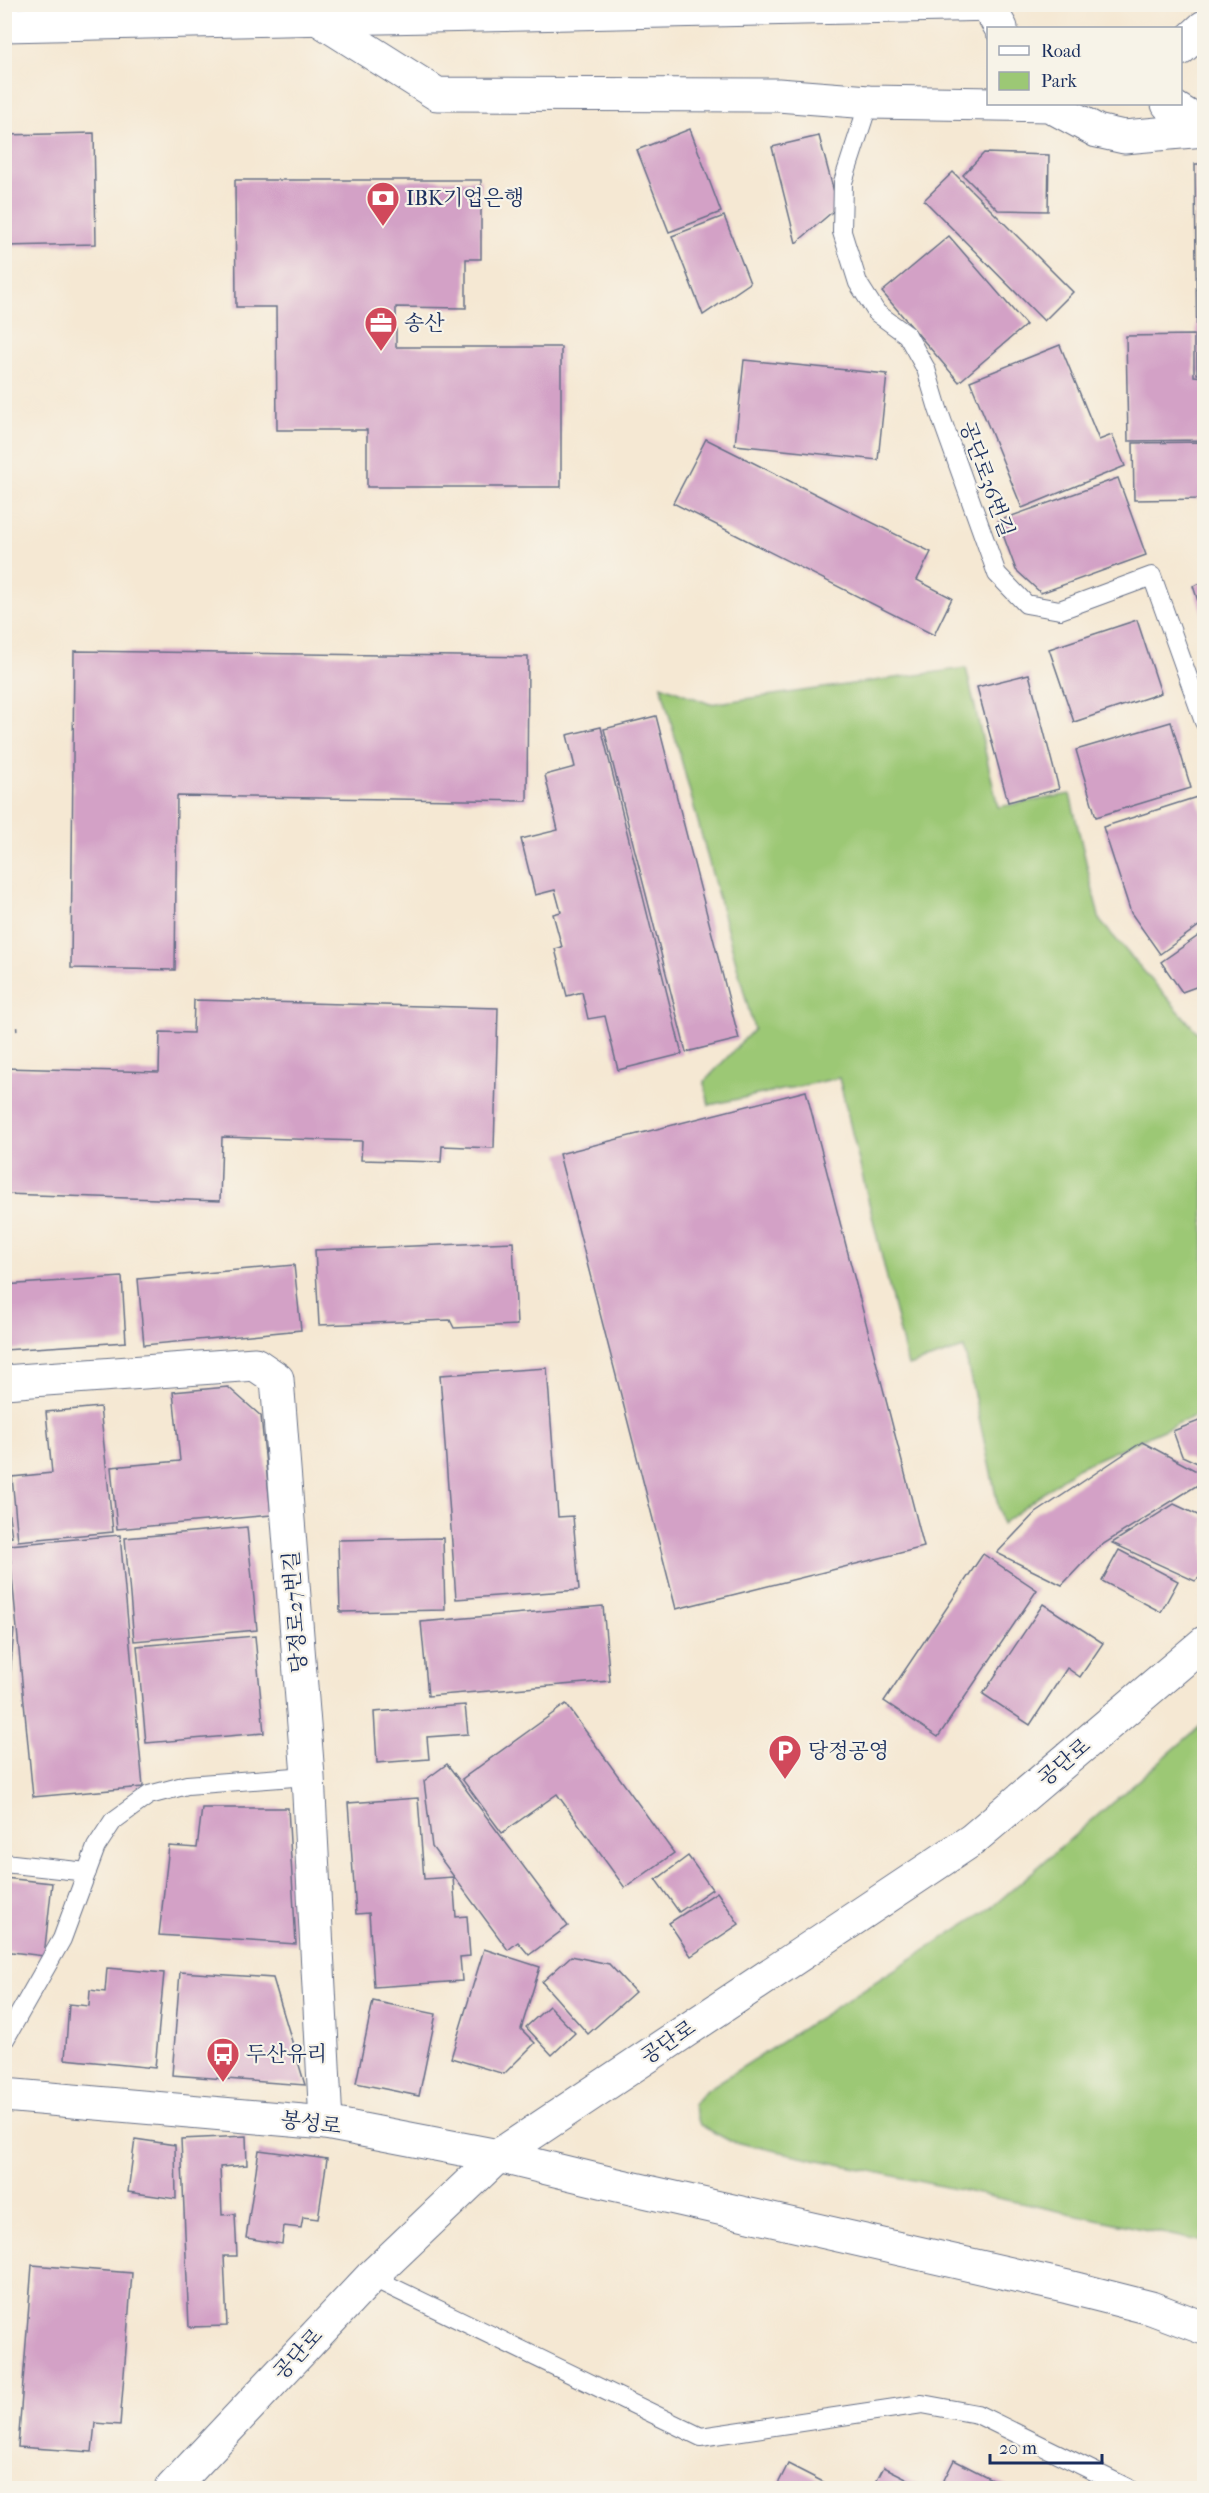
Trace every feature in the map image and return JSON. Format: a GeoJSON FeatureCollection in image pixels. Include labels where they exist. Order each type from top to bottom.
{"type":"FeatureCollection","features":[{"type":"Feature","properties":{"kind":"street"},"geometry":{"type":"LineString","coordinates":[[4,25],[993,11]]}},
{"type":"Feature","properties":{"kind":"street"},"geometry":{"type":"LineString","coordinates":[[320,20],[437,94],[778,95],[869,102],[987,103]]}},
{"type":"Feature","properties":{"kind":"street"},"geometry":{"type":"LineString","coordinates":[[1182,47],[1204,27]]}},
{"type":"Feature","properties":{"kind":"street"},"geometry":{"type":"LineString","coordinates":[[1050,105],[1097,131],[1124,137],[1204,130]]}},
{"type":"Feature","properties":{"kind":"street"},"geometry":{"type":"LineString","coordinates":[[1170,105],[1204,124]]}},
{"type":"Feature","properties":{"kind":"street","name":"당정로27번길"},"geometry":{"type":"LineString","coordinates":[[4,1382],[255,1364],[277,1379],[308,1776],[326,2123]]}},
{"type":"Feature","properties":{"kind":"street","name":"공단로"},"geometry":{"type":"LineString","coordinates":[[172,2488],[370,2277],[498,2156],[972,1840],[1204,1643]]}},
{"type":"Feature","properties":{"kind":"street","name":"봉성로"},"geometry":{"type":"LineString","coordinates":[[4,2095],[326,2123],[498,2156],[1068,2287],[1151,2308],[1204,2328]]}},
{"type":"Feature","properties":{"kind":"lane","name":"공단로36번길"},"geometry":{"type":"LineString","coordinates":[[869,102],[843,182],[842,232],[858,284],[878,313],[907,335],[926,369],[997,574],[1026,604],[1060,610],[1152,576],[1204,722]]}},
{"type":"Feature","properties":{"kind":"lane"},"geometry":{"type":"LineString","coordinates":[[4,2041],[62,1939],[96,1846],[114,1821],[148,1795],[187,1785],[308,1776]]}},
{"type":"Feature","properties":{"kind":"lane"},"geometry":{"type":"LineString","coordinates":[[4,1863],[87,1872]]}},
{"type":"Feature","properties":{"kind":"lane"},"geometry":{"type":"LineString","coordinates":[[370,2277],[701,2437],[922,2404],[977,2414],[1128,2488]]}},
{"type":"Feature","properties":{"kind":"path"},"geometry":{"type":"LineString","coordinates":[[4,1030],[18,1029]]}},
{"type":"Feature","properties":{"kind":"green space"},"geometry":{"type":"Polygon","coordinates":[[[966,668],[998,807],[1070,794],[1100,921],[1204,1040],[1204,1412],[1077,1468],[1002,1524],[964,1348],[908,1366],[839,1078],[709,1105],[704,1082],[754,1029],[661,685],[710,704],[966,668]]]}},
{"type":"Feature","properties":{"kind":"green space"},"geometry":{"type":"Polygon","coordinates":[[[1204,1723],[1204,2242],[730,2141],[700,2125],[693,2105],[705,2091],[992,1907],[1204,1723]]]}},
{"type":"Feature","properties":{"kind":"building"},"geometry":{"type":"Polygon","coordinates":[[[690,129],[721,212],[669,232],[637,150],[690,129]]]}},
{"type":"Feature","properties":{"kind":"building"},"geometry":{"type":"Polygon","coordinates":[[[94,133],[96,244],[4,246],[4,135],[94,133]]]}},
{"type":"Feature","properties":{"kind":"building"},"geometry":{"type":"Polygon","coordinates":[[[819,136],[838,207],[796,243],[772,147],[819,136]]]}},
{"type":"Feature","properties":{"kind":"building"},"geometry":{"type":"Polygon","coordinates":[[[984,153],[1049,155],[1048,211],[998,210],[963,175],[984,153]]]}},
{"type":"Feature","properties":{"kind":"building"},"geometry":{"type":"Polygon","coordinates":[[[1195,164],[1204,164],[1204,374],[1197,374],[1195,164]]]}},
{"type":"Feature","properties":{"kind":"building"},"geometry":{"type":"Polygon","coordinates":[[[953,172],[1073,292],[1044,321],[924,200],[953,172]]]}},
{"type":"Feature","properties":{"kind":"building"},"geometry":{"type":"Polygon","coordinates":[[[235,180],[481,180],[481,259],[466,259],[466,308],[396,307],[396,347],[561,347],[561,487],[367,487],[367,430],[277,430],[276,307],[236,307],[235,180]]]}},
{"type":"Feature","properties":{"kind":"building"},"geometry":{"type":"Polygon","coordinates":[[[724,216],[750,283],[703,315],[672,236],[724,216]]]}},
{"type":"Feature","properties":{"kind":"building"},"geometry":{"type":"Polygon","coordinates":[[[949,236],[1026,325],[959,382],[882,292],[949,236]]]}},
{"type":"Feature","properties":{"kind":"building"},"geometry":{"type":"Polygon","coordinates":[[[1194,335],[1194,376],[1204,377],[1204,440],[1128,441],[1126,336],[1194,335]]]}},
{"type":"Feature","properties":{"kind":"building"},"geometry":{"type":"Polygon","coordinates":[[[1060,345],[1099,440],[1112,435],[1125,466],[1022,508],[970,381],[1060,345]]]}},
{"type":"Feature","properties":{"kind":"building"},"geometry":{"type":"Polygon","coordinates":[[[744,360],[887,374],[878,460],[735,445],[744,360]]]}},
{"type":"Feature","properties":{"kind":"building"},"geometry":{"type":"Polygon","coordinates":[[[706,439],[931,552],[917,580],[952,598],[934,635],[673,503],[706,439]]]}},
{"type":"Feature","properties":{"kind":"building"},"geometry":{"type":"Polygon","coordinates":[[[1204,442],[1204,499],[1134,500],[1133,443],[1204,442]]]}},
{"type":"Feature","properties":{"kind":"building"},"geometry":{"type":"Polygon","coordinates":[[[1118,478],[1146,555],[1041,593],[1016,570],[998,521],[1118,478]]]}},
{"type":"Feature","properties":{"kind":"building"},"geometry":{"type":"Polygon","coordinates":[[[1204,582],[1204,619],[1193,586],[1204,582]]]}},
{"type":"Feature","properties":{"kind":"building"},"geometry":{"type":"Polygon","coordinates":[[[1137,620],[1161,693],[1074,722],[1049,649],[1137,620]]]}},
{"type":"Feature","properties":{"kind":"building"},"geometry":{"type":"Polygon","coordinates":[[[74,651],[528,657],[527,801],[177,796],[175,970],[71,968],[74,651]]]}},
{"type":"Feature","properties":{"kind":"building"},"geometry":{"type":"Polygon","coordinates":[[[1029,674],[1059,789],[1008,802],[977,687],[1029,674]]]}},
{"type":"Feature","properties":{"kind":"building"},"geometry":{"type":"Polygon","coordinates":[[[656,716],[739,1039],[686,1052],[604,729],[656,716]]]}},
{"type":"Feature","properties":{"kind":"building"},"geometry":{"type":"Polygon","coordinates":[[[1171,722],[1191,788],[1096,817],[1076,750],[1171,722]]]}},
{"type":"Feature","properties":{"kind":"building"},"geometry":{"type":"Polygon","coordinates":[[[601,727],[682,1054],[618,1070],[605,1016],[588,1019],[582,992],[567,996],[555,949],[562,947],[553,914],[561,912],[555,890],[535,895],[521,839],[558,830],[545,775],[575,767],[567,735],[601,727]]]}},
{"type":"Feature","properties":{"kind":"building"},"geometry":{"type":"Polygon","coordinates":[[[1197,797],[1204,820],[1204,922],[1160,954],[1131,913],[1103,827],[1197,797]]]}},
{"type":"Feature","properties":{"kind":"building"},"geometry":{"type":"Polygon","coordinates":[[[1204,932],[1204,984],[1182,992],[1161,962],[1204,932]]]}},
{"type":"Feature","properties":{"kind":"building"},"geometry":{"type":"Polygon","coordinates":[[[194,1000],[498,1008],[494,1148],[442,1146],[441,1162],[361,1160],[362,1141],[222,1137],[220,1201],[4,1194],[4,1068],[159,1072],[160,1032],[193,1033],[194,1000]]]}},
{"type":"Feature","properties":{"kind":"building"},"geometry":{"type":"Polygon","coordinates":[[[806,1091],[924,1547],[676,1609],[559,1154],[806,1091]]]}},
{"type":"Feature","properties":{"kind":"building"},"geometry":{"type":"Polygon","coordinates":[[[513,1242],[517,1325],[454,1328],[450,1320],[319,1325],[315,1250],[513,1242]]]}},
{"type":"Feature","properties":{"kind":"building"},"geometry":{"type":"Polygon","coordinates":[[[294,1265],[301,1330],[144,1345],[138,1279],[294,1265]]]}},
{"type":"Feature","properties":{"kind":"building"},"geometry":{"type":"Polygon","coordinates":[[[122,1277],[126,1342],[4,1350],[4,1285],[122,1277]]]}},
{"type":"Feature","properties":{"kind":"building"},"geometry":{"type":"Polygon","coordinates":[[[547,1368],[558,1517],[573,1516],[579,1590],[456,1599],[440,1375],[547,1368]]]}},
{"type":"Feature","properties":{"kind":"building"},"geometry":{"type":"Polygon","coordinates":[[[228,1387],[261,1416],[271,1515],[117,1529],[111,1467],[180,1461],[173,1392],[228,1387]]]}},
{"type":"Feature","properties":{"kind":"building"},"geometry":{"type":"Polygon","coordinates":[[[100,1407],[113,1532],[18,1541],[12,1477],[52,1473],[46,1412],[100,1407]]]}},
{"type":"Feature","properties":{"kind":"building"},"geometry":{"type":"Polygon","coordinates":[[[1204,1419],[1204,1466],[1182,1456],[1173,1431],[1204,1419]]]}},
{"type":"Feature","properties":{"kind":"building"},"geometry":{"type":"Polygon","coordinates":[[[1142,1442],[1204,1475],[1204,1481],[1097,1548],[1062,1585],[997,1553],[1033,1515],[1142,1442]]]}},
{"type":"Feature","properties":{"kind":"building"},"geometry":{"type":"Polygon","coordinates":[[[4,1480],[12,1537],[4,1538],[4,1480]]]}},
{"type":"Feature","properties":{"kind":"building"},"geometry":{"type":"Polygon","coordinates":[[[1174,1504],[1204,1518],[1204,1574],[1195,1581],[1112,1543],[1174,1504]]]}},
{"type":"Feature","properties":{"kind":"building"},"geometry":{"type":"Polygon","coordinates":[[[247,1527],[257,1630],[134,1641],[125,1538],[247,1527]]]}},
{"type":"Feature","properties":{"kind":"building"},"geometry":{"type":"Polygon","coordinates":[[[120,1535],[143,1787],[33,1797],[9,1545],[120,1535]]]}},
{"type":"Feature","properties":{"kind":"building"},"geometry":{"type":"Polygon","coordinates":[[[443,1538],[445,1610],[340,1612],[338,1540],[443,1538]]]}},
{"type":"Feature","properties":{"kind":"building"},"geometry":{"type":"Polygon","coordinates":[[[1119,1550],[1178,1581],[1161,1612],[1102,1581],[1119,1550]]]}},
{"type":"Feature","properties":{"kind":"building"},"geometry":{"type":"Polygon","coordinates":[[[983,1554],[1037,1590],[938,1737],[884,1701],[983,1554]]]}},
{"type":"Feature","properties":{"kind":"building"},"geometry":{"type":"Polygon","coordinates":[[[1043,1604],[1103,1643],[1080,1677],[1067,1668],[1030,1725],[983,1694],[1043,1604]]]}},
{"type":"Feature","properties":{"kind":"building"},"geometry":{"type":"Polygon","coordinates":[[[603,1606],[610,1681],[428,1696],[421,1622],[603,1606]]]}},
{"type":"Feature","properties":{"kind":"building"},"geometry":{"type":"Polygon","coordinates":[[[4,1629],[14,1630],[6,1722],[4,1722],[4,1629]]]}},
{"type":"Feature","properties":{"kind":"building"},"geometry":{"type":"Polygon","coordinates":[[[255,1636],[264,1733],[146,1743],[137,1646],[255,1636]]]}},
{"type":"Feature","properties":{"kind":"building"},"geometry":{"type":"Polygon","coordinates":[[[566,1704],[674,1853],[625,1888],[557,1794],[502,1833],[462,1779],[566,1704]]]}},
{"type":"Feature","properties":{"kind":"building"},"geometry":{"type":"Polygon","coordinates":[[[465,1705],[468,1734],[427,1737],[429,1759],[377,1763],[374,1712],[465,1705]]]}},
{"type":"Feature","properties":{"kind":"building"},"geometry":{"type":"Polygon","coordinates":[[[447,1764],[568,1926],[529,1955],[518,1942],[508,1950],[432,1847],[424,1781],[447,1764]]]}},
{"type":"Feature","properties":{"kind":"building"},"geometry":{"type":"Polygon","coordinates":[[[418,1798],[424,1879],[453,1877],[456,1917],[467,1916],[470,1956],[460,1957],[462,1981],[374,1987],[369,1913],[356,1914],[348,1803],[418,1798]]]}},
{"type":"Feature","properties":{"kind":"building"},"geometry":{"type":"Polygon","coordinates":[[[202,1808],[288,1808],[296,1944],[159,1935],[169,1846],[197,1848],[202,1808]]]}},
{"type":"Feature","properties":{"kind":"building"},"geometry":{"type":"Polygon","coordinates":[[[688,1856],[712,1889],[679,1912],[656,1880],[688,1856]]]}},
{"type":"Feature","properties":{"kind":"building"},"geometry":{"type":"Polygon","coordinates":[[[4,1878],[52,1883],[44,1956],[4,1951],[4,1878]]]}},
{"type":"Feature","properties":{"kind":"building"},"geometry":{"type":"Polygon","coordinates":[[[717,1892],[739,1924],[691,1956],[669,1923],[717,1892]]]}},
{"type":"Feature","properties":{"kind":"building"},"geometry":{"type":"Polygon","coordinates":[[[484,1949],[540,1967],[521,2029],[535,2043],[504,2074],[451,2058],[484,1949]]]}},
{"type":"Feature","properties":{"kind":"building"},"geometry":{"type":"Polygon","coordinates":[[[571,1956],[609,1964],[635,1992],[588,2034],[542,1982],[571,1956]]]}},
{"type":"Feature","properties":{"kind":"building"},"geometry":{"type":"Polygon","coordinates":[[[107,1968],[164,1973],[155,2068],[65,2059],[69,2004],[89,2006],[90,1990],[105,1992],[107,1968]]]}},
{"type":"Feature","properties":{"kind":"building"},"geometry":{"type":"Polygon","coordinates":[[[180,1972],[273,1978],[305,2085],[172,2075],[180,1972]]]}},
{"type":"Feature","properties":{"kind":"building"},"geometry":{"type":"Polygon","coordinates":[[[373,2001],[436,2014],[419,2096],[356,2083],[373,2001]]]}},
{"type":"Feature","properties":{"kind":"building"},"geometry":{"type":"Polygon","coordinates":[[[549,2006],[575,2033],[552,2055],[526,2027],[549,2006]]]}},
{"type":"Feature","properties":{"kind":"building"},"geometry":{"type":"Polygon","coordinates":[[[246,2136],[247,2165],[220,2167],[222,2215],[235,2214],[237,2256],[224,2256],[227,2326],[189,2327],[181,2139],[246,2136]]]}},
{"type":"Feature","properties":{"kind":"building"},"geometry":{"type":"Polygon","coordinates":[[[135,2139],[175,2145],[176,2199],[128,2192],[135,2139]]]}},
{"type":"Feature","properties":{"kind":"building"},"geometry":{"type":"Polygon","coordinates":[[[259,2150],[327,2159],[318,2219],[303,2217],[301,2228],[284,2226],[282,2244],[246,2238],[259,2150]]]}},
{"type":"Feature","properties":{"kind":"building"},"geometry":{"type":"Polygon","coordinates":[[[32,2265],[132,2273],[120,2425],[95,2423],[92,2452],[18,2447],[32,2265]]]}},
{"type":"Feature","properties":{"kind":"building"},"geometry":{"type":"Polygon","coordinates":[[[954,2460],[1009,2488],[940,2488],[954,2460]]]}},
{"type":"Feature","properties":{"kind":"building"},"geometry":{"type":"Polygon","coordinates":[[[788,2464],[835,2488],[776,2488],[788,2464]]]}},
{"type":"Feature","properties":{"kind":"building"},"geometry":{"type":"Polygon","coordinates":[[[884,2467],[926,2488],[873,2488],[884,2467]]]}},
{"type":"Feature","properties":{"kind":"place","name":"IBK기업은행"},"geometry":{"type":"Point","coordinates":[383,227]}},
{"type":"Feature","properties":{"kind":"place","name":"송산"},"geometry":{"type":"Point","coordinates":[381,352]}},
{"type":"Feature","properties":{"kind":"place","name":"당정공영"},"geometry":{"type":"Point","coordinates":[785,1780]}},
{"type":"Feature","properties":{"kind":"place","name":"두산유리"},"geometry":{"type":"Point","coordinates":[223,2083]}}]}
